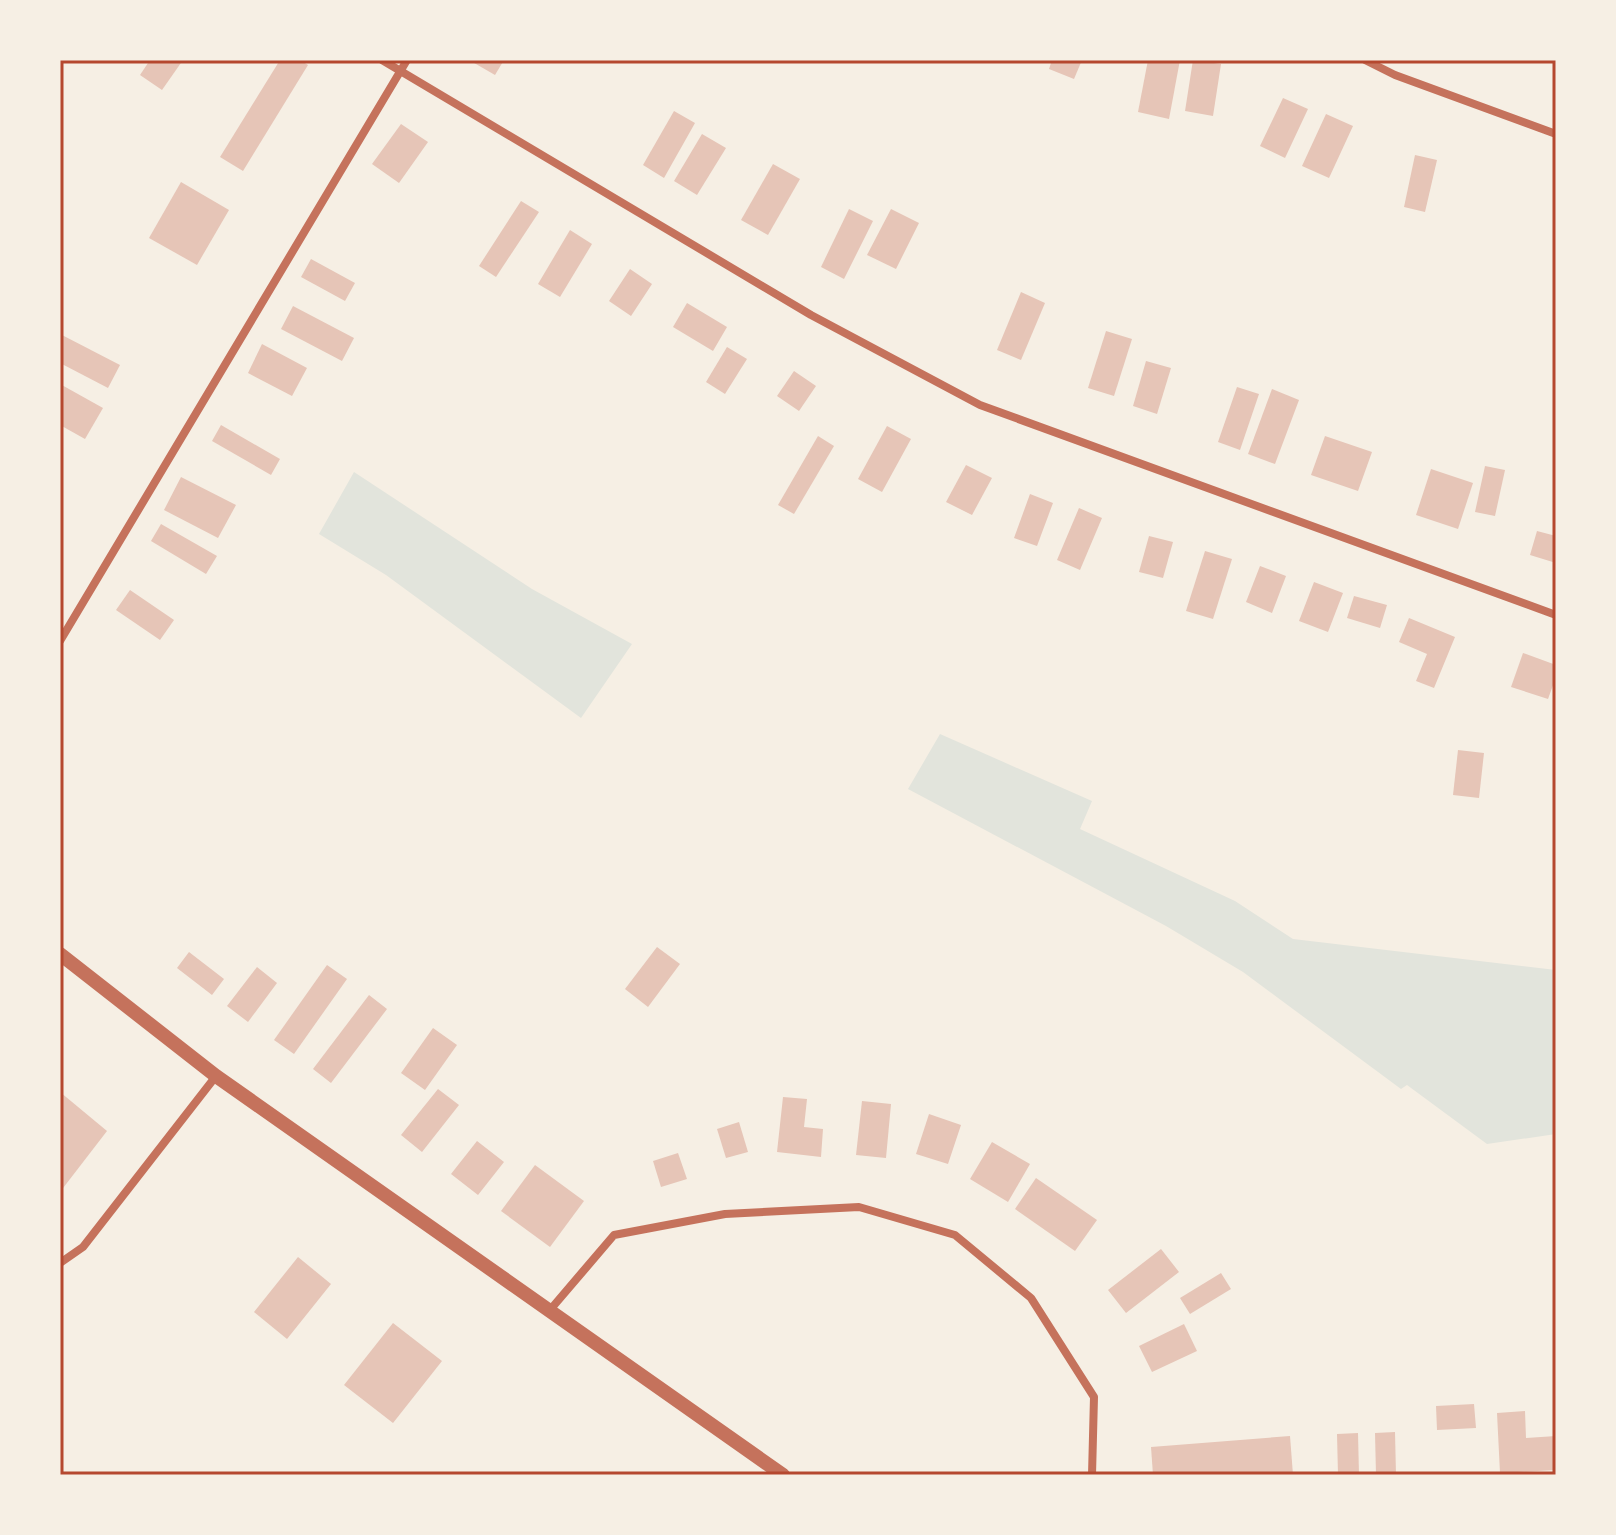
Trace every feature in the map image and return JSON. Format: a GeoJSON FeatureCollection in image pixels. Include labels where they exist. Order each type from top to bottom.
{"type":"FeatureCollection","features":[{"type":"Feature","properties":{"kind":"street"},"geometry":{"type":"LineString","coordinates":[[382,60],[811,315],[980,405],[1556,615]]}},
{"type":"Feature","properties":{"kind":"street"},"geometry":{"type":"LineString","coordinates":[[60,641],[407,60]]}},
{"type":"Feature","properties":{"kind":"street"},"geometry":{"type":"LineString","coordinates":[[1365,60],[1395,75],[1556,134]]}},
{"type":"Feature","properties":{"kind":"street"},"geometry":{"type":"LineString","coordinates":[[60,954],[216,1076],[783,1475]]}},
{"type":"Feature","properties":{"kind":"street"},"geometry":{"type":"LineString","coordinates":[[60,1263],[83,1247],[216,1076]]}},
{"type":"Feature","properties":{"kind":"street"},"geometry":{"type":"LineString","coordinates":[[550,1310],[614,1235],[725,1214],[859,1207],[955,1235],[1031,1298],[1094,1397],[1092,1475]]}},
{"type":"Feature","properties":{"kind":"shaded area"},"geometry":{"type":"Polygon","coordinates":[[[354,472],[532,589],[632,644],[581,718],[386,575],[319,534],[354,472]]]}},
{"type":"Feature","properties":{"kind":"shaded area"},"geometry":{"type":"Polygon","coordinates":[[[940,734],[1092,801],[1080,829],[1235,901],[1293,939],[1556,970],[1556,1134],[1487,1144],[1407,1085],[1401,1089],[1243,972],[1166,926],[908,789],[940,734]]]}},
{"type":"Feature","properties":{"kind":"building"},"geometry":{"type":"Polygon","coordinates":[[[150,60],[183,60],[162,90],[140,75],[150,60]]]}},
{"type":"Feature","properties":{"kind":"building"},"geometry":{"type":"Polygon","coordinates":[[[280,60],[300,60],[308,65],[243,171],[220,157],[280,60]]]}},
{"type":"Feature","properties":{"kind":"building"},"geometry":{"type":"Polygon","coordinates":[[[469,60],[504,60],[495,75],[469,60]]]}},
{"type":"Feature","properties":{"kind":"building"},"geometry":{"type":"Polygon","coordinates":[[[1052,60],[1082,60],[1074,79],[1049,69],[1052,60]]]}},
{"type":"Feature","properties":{"kind":"building"},"geometry":{"type":"Polygon","coordinates":[[[1148,60],[1180,60],[1169,119],[1138,112],[1148,60]]]}},
{"type":"Feature","properties":{"kind":"building"},"geometry":{"type":"Polygon","coordinates":[[[1193,60],[1221,64],[1213,116],[1185,111],[1193,60]]]}},
{"type":"Feature","properties":{"kind":"building"},"geometry":{"type":"Polygon","coordinates":[[[1283,98],[1308,109],[1285,158],[1260,146],[1283,98]]]}},
{"type":"Feature","properties":{"kind":"building"},"geometry":{"type":"Polygon","coordinates":[[[674,111],[695,123],[664,178],[643,165],[674,111]]]}},
{"type":"Feature","properties":{"kind":"building"},"geometry":{"type":"Polygon","coordinates":[[[1326,114],[1353,126],[1329,178],[1302,166],[1326,114]]]}},
{"type":"Feature","properties":{"kind":"building"},"geometry":{"type":"Polygon","coordinates":[[[401,124],[428,142],[399,183],[372,164],[401,124]]]}},
{"type":"Feature","properties":{"kind":"building"},"geometry":{"type":"Polygon","coordinates":[[[702,134],[726,148],[697,195],[674,181],[702,134]]]}},
{"type":"Feature","properties":{"kind":"building"},"geometry":{"type":"Polygon","coordinates":[[[1415,155],[1437,160],[1425,212],[1404,207],[1415,155]]]}},
{"type":"Feature","properties":{"kind":"building"},"geometry":{"type":"Polygon","coordinates":[[[773,164],[800,179],[768,235],[741,220],[773,164]]]}},
{"type":"Feature","properties":{"kind":"building"},"geometry":{"type":"Polygon","coordinates":[[[181,182],[229,210],[197,265],[149,238],[181,182]]]}},
{"type":"Feature","properties":{"kind":"building"},"geometry":{"type":"Polygon","coordinates":[[[521,201],[539,212],[496,277],[479,266],[521,201]]]}},
{"type":"Feature","properties":{"kind":"building"},"geometry":{"type":"Polygon","coordinates":[[[849,209],[873,221],[844,279],[821,267],[849,209]]]}},
{"type":"Feature","properties":{"kind":"building"},"geometry":{"type":"Polygon","coordinates":[[[891,209],[919,223],[896,269],[867,255],[891,209]]]}},
{"type":"Feature","properties":{"kind":"building"},"geometry":{"type":"Polygon","coordinates":[[[570,230],[592,244],[560,297],[538,284],[570,230]]]}},
{"type":"Feature","properties":{"kind":"building"},"geometry":{"type":"Polygon","coordinates":[[[311,259],[355,283],[345,301],[301,277],[311,259]]]}},
{"type":"Feature","properties":{"kind":"building"},"geometry":{"type":"Polygon","coordinates":[[[630,269],[652,284],[631,316],[609,301],[630,269]]]}},
{"type":"Feature","properties":{"kind":"building"},"geometry":{"type":"Polygon","coordinates":[[[1021,292],[1045,303],[1021,360],[997,350],[1021,292]]]}},
{"type":"Feature","properties":{"kind":"building"},"geometry":{"type":"Polygon","coordinates":[[[687,303],[727,327],[713,351],[673,327],[687,303]]]}},
{"type":"Feature","properties":{"kind":"building"},"geometry":{"type":"Polygon","coordinates":[[[293,306],[354,338],[342,361],[281,329],[293,306]]]}},
{"type":"Feature","properties":{"kind":"building"},"geometry":{"type":"Polygon","coordinates":[[[1106,331],[1132,339],[1114,396],[1088,388],[1106,331]]]}},
{"type":"Feature","properties":{"kind":"building"},"geometry":{"type":"Polygon","coordinates":[[[60,334],[120,365],[108,388],[60,363],[60,334]]]}},
{"type":"Feature","properties":{"kind":"building"},"geometry":{"type":"Polygon","coordinates":[[[262,344],[307,368],[292,396],[248,373],[262,344]]]}},
{"type":"Feature","properties":{"kind":"building"},"geometry":{"type":"Polygon","coordinates":[[[727,347],[747,359],[725,394],[706,382],[727,347]]]}},
{"type":"Feature","properties":{"kind":"building"},"geometry":{"type":"Polygon","coordinates":[[[1146,361],[1171,368],[1157,414],[1133,406],[1146,361]]]}},
{"type":"Feature","properties":{"kind":"building"},"geometry":{"type":"Polygon","coordinates":[[[794,371],[816,386],[799,411],[777,396],[794,371]]]}},
{"type":"Feature","properties":{"kind":"building"},"geometry":{"type":"Polygon","coordinates":[[[60,384],[103,408],[85,439],[60,425],[60,384]]]}},
{"type":"Feature","properties":{"kind":"building"},"geometry":{"type":"Polygon","coordinates":[[[1237,387],[1259,394],[1240,450],[1218,442],[1237,387]]]}},
{"type":"Feature","properties":{"kind":"building"},"geometry":{"type":"Polygon","coordinates":[[[1272,389],[1299,400],[1275,464],[1248,454],[1272,389]]]}},
{"type":"Feature","properties":{"kind":"building"},"geometry":{"type":"Polygon","coordinates":[[[221,425],[280,459],[271,475],[212,441],[221,425]]]}},
{"type":"Feature","properties":{"kind":"building"},"geometry":{"type":"Polygon","coordinates":[[[887,426],[911,439],[882,492],[858,479],[887,426]]]}},
{"type":"Feature","properties":{"kind":"building"},"geometry":{"type":"Polygon","coordinates":[[[818,436],[834,446],[794,514],[778,505],[818,436]]]}},
{"type":"Feature","properties":{"kind":"building"},"geometry":{"type":"Polygon","coordinates":[[[1325,436],[1372,452],[1358,491],[1311,475],[1325,436]]]}},
{"type":"Feature","properties":{"kind":"building"},"geometry":{"type":"Polygon","coordinates":[[[966,465],[992,478],[972,515],[946,502],[966,465]]]}},
{"type":"Feature","properties":{"kind":"building"},"geometry":{"type":"Polygon","coordinates":[[[1485,466],[1505,470],[1495,516],[1475,512],[1485,466]]]}},
{"type":"Feature","properties":{"kind":"building"},"geometry":{"type":"Polygon","coordinates":[[[1431,469],[1473,483],[1458,529],[1416,515],[1431,469]]]}},
{"type":"Feature","properties":{"kind":"building"},"geometry":{"type":"Polygon","coordinates":[[[181,477],[236,505],[218,538],[164,510],[181,477]]]}},
{"type":"Feature","properties":{"kind":"building"},"geometry":{"type":"Polygon","coordinates":[[[1030,494],[1053,503],[1037,546],[1014,538],[1030,494]]]}},
{"type":"Feature","properties":{"kind":"building"},"geometry":{"type":"Polygon","coordinates":[[[1079,508],[1102,518],[1080,570],[1057,560],[1079,508]]]}},
{"type":"Feature","properties":{"kind":"building"},"geometry":{"type":"Polygon","coordinates":[[[161,524],[217,556],[206,574],[151,541],[161,524]]]}},
{"type":"Feature","properties":{"kind":"building"},"geometry":{"type":"Polygon","coordinates":[[[1537,531],[1556,536],[1556,563],[1530,555],[1537,531]]]}},
{"type":"Feature","properties":{"kind":"building"},"geometry":{"type":"Polygon","coordinates":[[[1149,536],[1173,542],[1163,578],[1139,572],[1149,536]]]}},
{"type":"Feature","properties":{"kind":"building"},"geometry":{"type":"Polygon","coordinates":[[[1205,551],[1232,559],[1213,619],[1186,611],[1205,551]]]}},
{"type":"Feature","properties":{"kind":"building"},"geometry":{"type":"Polygon","coordinates":[[[1260,566],[1286,576],[1272,613],[1246,602],[1260,566]]]}},
{"type":"Feature","properties":{"kind":"building"},"geometry":{"type":"Polygon","coordinates":[[[1314,582],[1343,593],[1328,632],[1299,621],[1314,582]]]}},
{"type":"Feature","properties":{"kind":"building"},"geometry":{"type":"Polygon","coordinates":[[[130,590],[174,620],[160,640],[116,610],[130,590]]]}},
{"type":"Feature","properties":{"kind":"building"},"geometry":{"type":"Polygon","coordinates":[[[1354,596],[1387,605],[1380,628],[1347,618],[1354,596]]]}},
{"type":"Feature","properties":{"kind":"building"},"geometry":{"type":"Polygon","coordinates":[[[1409,618],[1455,637],[1434,688],[1416,681],[1427,654],[1399,642],[1409,618]]]}},
{"type":"Feature","properties":{"kind":"building"},"geometry":{"type":"Polygon","coordinates":[[[1523,653],[1556,665],[1556,677],[1548,699],[1511,687],[1523,653]]]}},
{"type":"Feature","properties":{"kind":"building"},"geometry":{"type":"Polygon","coordinates":[[[1458,750],[1484,753],[1479,798],[1453,795],[1458,750]]]}},
{"type":"Feature","properties":{"kind":"building"},"geometry":{"type":"Polygon","coordinates":[[[657,947],[680,964],[648,1007],[625,989],[657,947]]]}},
{"type":"Feature","properties":{"kind":"building"},"geometry":{"type":"Polygon","coordinates":[[[189,952],[224,979],[212,995],[177,968],[189,952]]]}},
{"type":"Feature","properties":{"kind":"building"},"geometry":{"type":"Polygon","coordinates":[[[327,965],[347,979],[294,1054],[274,1040],[327,965]]]}},
{"type":"Feature","properties":{"kind":"building"},"geometry":{"type":"Polygon","coordinates":[[[257,967],[277,983],[248,1022],[227,1006],[257,967]]]}},
{"type":"Feature","properties":{"kind":"building"},"geometry":{"type":"Polygon","coordinates":[[[369,995],[387,1009],[331,1083],[313,1069],[369,995]]]}},
{"type":"Feature","properties":{"kind":"building"},"geometry":{"type":"Polygon","coordinates":[[[433,1028],[457,1045],[425,1090],[401,1073],[433,1028]]]}},
{"type":"Feature","properties":{"kind":"building"},"geometry":{"type":"Polygon","coordinates":[[[438,1089],[459,1105],[422,1152],[401,1135],[438,1089]]]}},
{"type":"Feature","properties":{"kind":"building"},"geometry":{"type":"Polygon","coordinates":[[[60,1092],[107,1131],[60,1192],[60,1092]]]}},
{"type":"Feature","properties":{"kind":"building"},"geometry":{"type":"Polygon","coordinates":[[[783,1097],[807,1099],[804,1127],[823,1129],[821,1157],[777,1152],[783,1097]]]}},
{"type":"Feature","properties":{"kind":"building"},"geometry":{"type":"Polygon","coordinates":[[[862,1101],[891,1104],[886,1158],[856,1155],[862,1101]]]}},
{"type":"Feature","properties":{"kind":"building"},"geometry":{"type":"Polygon","coordinates":[[[929,1114],[961,1125],[948,1164],[916,1154],[929,1114]]]}},
{"type":"Feature","properties":{"kind":"building"},"geometry":{"type":"Polygon","coordinates":[[[739,1122],[748,1152],[726,1158],[717,1129],[739,1122]]]}},
{"type":"Feature","properties":{"kind":"building"},"geometry":{"type":"Polygon","coordinates":[[[477,1141],[504,1162],[478,1195],[451,1174],[477,1141]]]}},
{"type":"Feature","properties":{"kind":"building"},"geometry":{"type":"Polygon","coordinates":[[[992,1142],[1030,1164],[1008,1202],[970,1179],[992,1142]]]}},
{"type":"Feature","properties":{"kind":"building"},"geometry":{"type":"Polygon","coordinates":[[[678,1153],[687,1179],[661,1187],[653,1161],[678,1153]]]}},
{"type":"Feature","properties":{"kind":"building"},"geometry":{"type":"Polygon","coordinates":[[[535,1165],[584,1201],[550,1247],[501,1211],[535,1165]]]}},
{"type":"Feature","properties":{"kind":"building"},"geometry":{"type":"Polygon","coordinates":[[[1036,1178],[1097,1220],[1075,1251],[1015,1209],[1036,1178]]]}},
{"type":"Feature","properties":{"kind":"building"},"geometry":{"type":"Polygon","coordinates":[[[1161,1249],[1179,1272],[1126,1313],[1108,1290],[1161,1249]]]}},
{"type":"Feature","properties":{"kind":"building"},"geometry":{"type":"Polygon","coordinates":[[[298,1257],[331,1284],[287,1339],[254,1312],[298,1257]]]}},
{"type":"Feature","properties":{"kind":"building"},"geometry":{"type":"Polygon","coordinates":[[[1221,1273],[1231,1289],[1190,1314],[1180,1298],[1221,1273]]]}},
{"type":"Feature","properties":{"kind":"building"},"geometry":{"type":"Polygon","coordinates":[[[393,1323],[442,1361],[393,1423],[344,1385],[393,1323]]]}},
{"type":"Feature","properties":{"kind":"building"},"geometry":{"type":"Polygon","coordinates":[[[1184,1324],[1197,1351],[1152,1372],[1139,1346],[1184,1324]]]}},
{"type":"Feature","properties":{"kind":"building"},"geometry":{"type":"Polygon","coordinates":[[[1474,1404],[1476,1428],[1437,1430],[1436,1406],[1474,1404]]]}},
{"type":"Feature","properties":{"kind":"building"},"geometry":{"type":"Polygon","coordinates":[[[1525,1411],[1526,1438],[1556,1436],[1556,1470],[1500,1473],[1497,1413],[1525,1411]]]}},
{"type":"Feature","properties":{"kind":"building"},"geometry":{"type":"Polygon","coordinates":[[[1395,1432],[1396,1475],[1376,1475],[1375,1433],[1395,1432]]]}},
{"type":"Feature","properties":{"kind":"building"},"geometry":{"type":"Polygon","coordinates":[[[1358,1433],[1359,1475],[1338,1475],[1337,1434],[1358,1433]]]}},
{"type":"Feature","properties":{"kind":"building"},"geometry":{"type":"Polygon","coordinates":[[[1290,1436],[1293,1475],[1153,1475],[1151,1447],[1290,1436]]]}}]}
